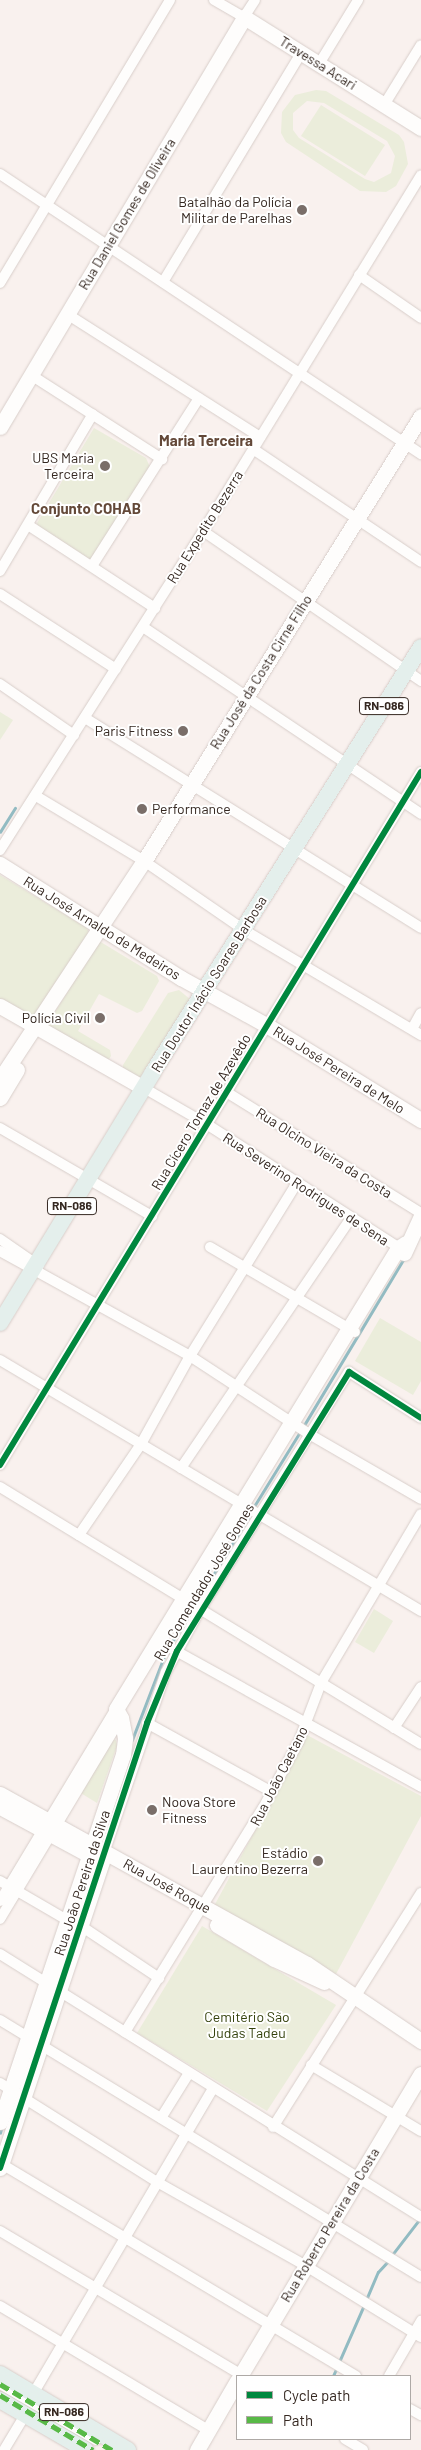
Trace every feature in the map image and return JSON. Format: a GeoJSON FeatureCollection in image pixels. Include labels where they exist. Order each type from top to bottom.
{"type":"FeatureCollection","features":[{"type":"Feature","properties":{"kind":"main road","name":"Rua Doutor Inácio Soares Barbosa"},"geometry":{"type":"LineString","coordinates":[[0,1324],[38,1270],[88,1177],[421,647]]}},
{"type":"Feature","properties":{"kind":"main road","name":"RN-086"},"geometry":{"type":"LineString","coordinates":[[0,2374],[128,2450]]}},
{"type":"Feature","properties":{"kind":"main road","name":"RN-086"},"geometry":{"type":"LineString","coordinates":[[0,2400],[86,2450]]}},
{"type":"Feature","properties":{"kind":"street"},"geometry":{"type":"LineString","coordinates":[[0,283],[170,0]]}},
{"type":"Feature","properties":{"kind":"street","name":"Travessa Acari"},"geometry":{"type":"LineString","coordinates":[[214,0],[421,128]]}},
{"type":"Feature","properties":{"kind":"street","name":"Rua Daniel Gomes de Oliveira"},"geometry":{"type":"LineString","coordinates":[[2,417],[31,375],[68,314],[254,0]]}},
{"type":"Feature","properties":{"kind":"street"},"geometry":{"type":"LineString","coordinates":[[319,64],[358,0]]}},
{"type":"Feature","properties":{"kind":"street"},"geometry":{"type":"LineString","coordinates":[[384,105],[421,45]]}},
{"type":"Feature","properties":{"kind":"street"},"geometry":{"type":"LineString","coordinates":[[163,282],[301,53]]}},
{"type":"Feature","properties":{"kind":"street"},"geometry":{"type":"LineString","coordinates":[[0,174],[421,454]]}},
{"type":"Feature","properties":{"kind":"street","name":"Rua Expedito Bezerra"},"geometry":{"type":"LineString","coordinates":[[0,850],[203,532],[301,373],[358,275],[421,175]]}},
{"type":"Feature","properties":{"kind":"street"},"geometry":{"type":"LineString","coordinates":[[358,275],[421,318]]}},
{"type":"Feature","properties":{"kind":"street"},"geometry":{"type":"LineString","coordinates":[[68,314],[260,437]]}},
{"type":"Feature","properties":{"kind":"street"},"geometry":{"type":"LineString","coordinates":[[31,375],[162,458]]}},
{"type":"Feature","properties":{"kind":"street"},"geometry":{"type":"LineString","coordinates":[[92,566],[199,398]]}},
{"type":"Feature","properties":{"kind":"street"},"geometry":{"type":"LineString","coordinates":[[0,571],[92,414]]}},
{"type":"Feature","properties":{"kind":"street","name":"Rua José da Costa Cirne Filho"},"geometry":{"type":"LineString","coordinates":[[40,1023],[144,861],[307,600],[356,516],[421,416]]}},
{"type":"Feature","properties":{"kind":"street"},"geometry":{"type":"LineString","coordinates":[[253,449],[356,516],[421,562]]}},
{"type":"Feature","properties":{"kind":"street"},"geometry":{"type":"LineString","coordinates":[[28,525],[155,608]]}},
{"type":"Feature","properties":{"kind":"street"},"geometry":{"type":"LineString","coordinates":[[203,532],[307,600],[421,681]]}},
{"type":"Feature","properties":{"kind":"street"},"geometry":{"type":"LineString","coordinates":[[0,594],[116,670]]}},
{"type":"Feature","properties":{"kind":"street"},"geometry":{"type":"LineString","coordinates":[[143,627],[421,814]]}},
{"type":"Feature","properties":{"kind":"street"},"geometry":{"type":"LineString","coordinates":[[0,684],[74,735]]}},
{"type":"Feature","properties":{"kind":"street"},"geometry":{"type":"LineString","coordinates":[[86,718],[293,849],[354,884],[421,928]]}},
{"type":"Feature","properties":{"kind":"street","name":"Rua Cícero Tomaz de Azevêdo"},"geometry":{"type":"LineString","coordinates":[[0,1465],[228,1093],[421,772]]}},
{"type":"Feature","properties":{"kind":"street"},"geometry":{"type":"LineString","coordinates":[[36,796],[144,861],[244,930],[416,1032],[421,1013]]}},
{"type":"Feature","properties":{"kind":"street","name":"Rua José Arnaldo de Medeiros"},"geometry":{"type":"LineString","coordinates":[[0,864],[204,990]]}},
{"type":"Feature","properties":{"kind":"street","name":"Rua José Pereira de Melo"},"geometry":{"type":"LineString","coordinates":[[204,990],[268,1026],[421,1120]]}},
{"type":"Feature","properties":{"kind":"street","name":"Rua Severino Rodrigues de Sena"},"geometry":{"type":"LineString","coordinates":[[0,1006],[40,1023],[144,1088],[208,1125],[351,1218],[408,1243]]}},
{"type":"Feature","properties":{"kind":"street"},"geometry":{"type":"LineString","coordinates":[[0,1079],[40,1023]]}},
{"type":"Feature","properties":{"kind":"street"},"geometry":{"type":"LineString","coordinates":[[0,1098],[40,1023]]}},
{"type":"Feature","properties":{"kind":"street","name":"Rua Olcino Vieira da Costa"},"geometry":{"type":"LineString","coordinates":[[228,1093],[421,1214]]}},
{"type":"Feature","properties":{"kind":"street"},"geometry":{"type":"LineString","coordinates":[[0,1128],[88,1177],[152,1216]]}},
{"type":"Feature","properties":{"kind":"street"},"geometry":{"type":"LineString","coordinates":[[79,1536],[141,1444],[190,1356],[297,1183]]}},
{"type":"Feature","properties":{"kind":"street","name":"Rua Comendador José Gomes"},"geometry":{"type":"LineString","coordinates":[[0,1901],[8,1886],[50,1827],[119,1713],[167,1646],[299,1427],[352,1330],[408,1243],[421,1214]]}},
{"type":"Feature","properties":{"kind":"street"},"geometry":{"type":"LineString","coordinates":[[181,1468],[235,1386],[298,1299],[351,1218]]}},
{"type":"Feature","properties":{"kind":"street"},"geometry":{"type":"LineString","coordinates":[[0,1239],[38,1270]]}},
{"type":"Feature","properties":{"kind":"street"},"geometry":{"type":"LineString","coordinates":[[210,1247],[352,1330]]}},
{"type":"Feature","properties":{"kind":"street"},"geometry":{"type":"LineString","coordinates":[[0,1251],[99,1303],[190,1356],[299,1427],[421,1499]]}},
{"type":"Feature","properties":{"kind":"street"},"geometry":{"type":"LineString","coordinates":[[0,1360],[421,1611]]}},
{"type":"Feature","properties":{"kind":"street"},"geometry":{"type":"LineString","coordinates":[[299,1427],[349,1372],[421,1418]]}},
{"type":"Feature","properties":{"kind":"street"},"geometry":{"type":"LineString","coordinates":[[0,1487],[421,1744]]}},
{"type":"Feature","properties":{"kind":"street","name":"Rua João Caetano"},"geometry":{"type":"LineString","coordinates":[[124,2032],[201,1910],[272,1792],[307,1721],[321,1683],[377,1585],[421,1514]]}},
{"type":"Feature","properties":{"kind":"street"},"geometry":{"type":"LineString","coordinates":[[167,1646],[307,1721],[421,1787]]}},
{"type":"Feature","properties":{"kind":"street","name":"Rua João Pereira da Silva"},"geometry":{"type":"LineString","coordinates":[[0,2122],[11,2090],[35,2041],[52,1988],[67,1920],[97,1853],[147,1723],[167,1646]]}},
{"type":"Feature","properties":{"kind":"street"},"geometry":{"type":"LineString","coordinates":[[394,1728],[421,1687]]}},
{"type":"Feature","properties":{"kind":"street","name":"Rua João Pereira da Silva"},"geometry":{"type":"LineString","coordinates":[[52,1988],[81,1926],[122,1755],[125,1738],[119,1713]]}},
{"type":"Feature","properties":{"kind":"street"},"geometry":{"type":"LineString","coordinates":[[147,1723],[272,1792]]}},
{"type":"Feature","properties":{"kind":"street","name":"Rua José Roque"},"geometry":{"type":"LineString","coordinates":[[0,1794],[50,1827],[201,1910],[312,1967],[332,1983],[421,2041]]}},
{"type":"Feature","properties":{"kind":"street","name":"Rua José Roque"},"geometry":{"type":"LineString","coordinates":[[0,1808],[50,1827]]}},
{"type":"Feature","properties":{"kind":"street"},"geometry":{"type":"LineString","coordinates":[[8,1886],[67,1920]]}},
{"type":"Feature","properties":{"kind":"street","name":"Rua Comendador José Gomes"},"geometry":{"type":"LineString","coordinates":[[0,1919],[8,1886]]}},
{"type":"Feature","properties":{"kind":"street"},"geometry":{"type":"LineString","coordinates":[[273,2127],[310,2065],[421,1893]]}},
{"type":"Feature","properties":{"kind":"street"},"geometry":{"type":"LineString","coordinates":[[81,1926],[158,1978]]}},
{"type":"Feature","properties":{"kind":"street"},"geometry":{"type":"LineString","coordinates":[[0,1954],[273,2127],[421,2217]]}},
{"type":"Feature","properties":{"kind":"street"},"geometry":{"type":"LineString","coordinates":[[0,2020],[421,2277]]}},
{"type":"Feature","properties":{"kind":"street"},"geometry":{"type":"LineString","coordinates":[[310,2065],[421,2131]]}},
{"type":"Feature","properties":{"kind":"street"},"geometry":{"type":"LineString","coordinates":[[161,2118],[189,2073]]}},
{"type":"Feature","properties":{"kind":"street","name":"Rua Roberto Pereira da Costa"},"geometry":{"type":"LineString","coordinates":[[241,2375],[395,2114],[421,2074]]}},
{"type":"Feature","properties":{"kind":"street"},"geometry":{"type":"LineString","coordinates":[[34,2394],[97,2290],[157,2182],[213,2089]]}},
{"type":"Feature","properties":{"kind":"street"},"geometry":{"type":"LineString","coordinates":[[11,2090],[157,2182],[306,2266],[417,2335]]}},
{"type":"Feature","properties":{"kind":"street","name":"Rua João Pereira da Silva"},"geometry":{"type":"LineString","coordinates":[[1,2165],[11,2090]]}},
{"type":"Feature","properties":{"kind":"street"},"geometry":{"type":"LineString","coordinates":[[1,2165],[354,2375]]}},
{"type":"Feature","properties":{"kind":"street"},"geometry":{"type":"LineString","coordinates":[[0,2231],[237,2375]]}},
{"type":"Feature","properties":{"kind":"street"},"geometry":{"type":"LineString","coordinates":[[0,2306],[208,2430]]}},
{"type":"Feature","properties":{"kind":"street"},"geometry":{"type":"LineString","coordinates":[[389,2375],[417,2335],[421,2321]]}},
{"type":"Feature","properties":{"kind":"street"},"geometry":{"type":"LineString","coordinates":[[0,2384],[112,2450]]}},
{"type":"Feature","properties":{"kind":"street","name":"Rua Roberto Pereira da Costa"},"geometry":{"type":"LineString","coordinates":[[197,2450],[236,2384]]}},
{"type":"Feature","properties":{"kind":"street"},"geometry":{"type":"LineString","coordinates":[[0,2395],[93,2450]]}},
{"type":"Feature","properties":{"kind":"street"},"geometry":{"type":"LineString","coordinates":[[4,2450],[25,2415]]}},
{"type":"Feature","properties":{"kind":"street"},"geometry":{"type":"LineString","coordinates":[[349,2442],[363,2450]]}},
{"type":"Feature","properties":{"kind":"green space"},"geometry":{"type":"Polygon","coordinates":[[[316,90],[326,91],[399,135],[404,142],[408,164],[396,186],[386,192],[360,191],[286,142],[281,133],[282,112],[295,95],[316,90]],[[307,101],[293,113],[293,130],[299,138],[365,179],[374,182],[391,173],[395,156],[387,141],[324,103],[307,101]]]}},
{"type":"Feature","properties":{"kind":"green space"},"geometry":{"type":"Polygon","coordinates":[[[321,105],[385,145],[365,176],[301,136],[321,105]]]}},
{"type":"Feature","properties":{"kind":"green space"},"geometry":{"type":"Polygon","coordinates":[[[94,428],[146,458],[150,467],[93,560],[88,561],[38,528],[37,523],[94,428]]]}},
{"type":"Feature","properties":{"kind":"green space"},"geometry":{"type":"Polygon","coordinates":[[[0,712],[13,720],[0,740],[0,712]]]}},
{"type":"Feature","properties":{"kind":"green space"},"geometry":{"type":"Polygon","coordinates":[[[0,875],[87,928],[89,933],[33,1017],[0,1002],[0,875]]]}},
{"type":"Feature","properties":{"kind":"green space"},"geometry":{"type":"Polygon","coordinates":[[[99,941],[157,976],[159,981],[142,1011],[137,1013],[99,994],[78,1031],[110,1050],[111,1056],[107,1062],[47,1025],[99,941]]]}},
{"type":"Feature","properties":{"kind":"green space"},"geometry":{"type":"Polygon","coordinates":[[[179,990],[191,1000],[141,1081],[123,1068],[123,1065],[168,993],[179,990]]]}},
{"type":"Feature","properties":{"kind":"green space"},"geometry":{"type":"Polygon","coordinates":[[[380,1318],[421,1342],[421,1381],[413,1395],[355,1361],[380,1318]]]}},
{"type":"Feature","properties":{"kind":"green space"},"geometry":{"type":"Polygon","coordinates":[[[374,1609],[393,1621],[374,1653],[355,1642],[374,1609]]]}},
{"type":"Feature","properties":{"kind":"green space","name":"Estádio Laurentino Bezerra"},"geometry":{"type":"Polygon","coordinates":[[[307,1735],[421,1796],[421,1816],[336,1974],[214,1906],[307,1735]]]}},
{"type":"Feature","properties":{"kind":"green space"},"geometry":{"type":"Polygon","coordinates":[[[110,1738],[116,1740],[117,1746],[97,1803],[79,1792],[110,1738]]]}},
{"type":"Feature","properties":{"kind":"green space","name":"Cemitério São Judas Tadeu"},"geometry":{"type":"Polygon","coordinates":[[[202,1926],[336,2005],[267,2111],[137,2033],[202,1926]]]}},
{"type":"Feature","properties":{"kind":"waterway"},"geometry":{"type":"LineString","coordinates":[[0,832],[15,808]]}},
{"type":"Feature","properties":{"kind":"waterway"},"geometry":{"type":"LineString","coordinates":[[303,1427],[404,1258]]}},
{"type":"Feature","properties":{"kind":"waterway"},"geometry":{"type":"LineString","coordinates":[[253,1508],[300,1432]]}},
{"type":"Feature","properties":{"kind":"waterway"},"geometry":{"type":"LineString","coordinates":[[195,1605],[251,1513]]}},
{"type":"Feature","properties":{"kind":"waterway"},"geometry":{"type":"LineString","coordinates":[[170,1645],[193,1609]]}},
{"type":"Feature","properties":{"kind":"waterway"},"geometry":{"type":"LineString","coordinates":[[132,1740],[167,1649]]}},
{"type":"Feature","properties":{"kind":"waterway"},"geometry":{"type":"LineString","coordinates":[[0,2133],[2,2126]]}},
{"type":"Feature","properties":{"kind":"waterway"},"geometry":{"type":"LineString","coordinates":[[392,2255],[419,2220]]}},
{"type":"Feature","properties":{"kind":"waterway"},"geometry":{"type":"LineString","coordinates":[[366,2300],[378,2272],[389,2260]]}},
{"type":"Feature","properties":{"kind":"waterway"},"geometry":{"type":"LineString","coordinates":[[339,2362],[364,2305]]}},
{"type":"Feature","properties":{"kind":"waterway"},"geometry":{"type":"LineString","coordinates":[[333,2375],[337,2367]]}},
{"type":"Feature","properties":{"kind":"marked path"},"geometry":{"type":"LineString","coordinates":[[0,2384],[112,2450]]}},
{"type":"Feature","properties":{"kind":"marked path"},"geometry":{"type":"LineString","coordinates":[[0,2395],[93,2450]]}},
{"type":"Feature","properties":{"kind":"cycle path"},"geometry":{"type":"LineString","coordinates":[[0,1465],[421,772]]}},
{"type":"Feature","properties":{"kind":"cycle path"},"geometry":{"type":"LineString","coordinates":[[0,2168],[147,1723],[177,1651],[349,1372],[421,1418]]}},
{"type":"Feature","properties":{"kind":"place","name":"Batalhão da Polícia Militar de Parelhas"},"geometry":{"type":"Point","coordinates":[302,210]}},
{"type":"Feature","properties":{"kind":"place","name":"UBS Maria Terceira"},"geometry":{"type":"Point","coordinates":[105,466]}},
{"type":"Feature","properties":{"kind":"place","name":"Paris Fitness"},"geometry":{"type":"Point","coordinates":[183,731]}},
{"type":"Feature","properties":{"kind":"place","name":"Performance"},"geometry":{"type":"Point","coordinates":[142,809]}},
{"type":"Feature","properties":{"kind":"place","name":"Polícia Civil"},"geometry":{"type":"Point","coordinates":[100,1018]}},
{"type":"Feature","properties":{"kind":"place","name":"Noova Store Fitness"},"geometry":{"type":"Point","coordinates":[152,1810]}},
{"type":"Feature","properties":{"kind":"place","name":"Estádio Laurentino Bezerra"},"geometry":{"type":"Point","coordinates":[318,1861]}},
{"type":"Feature","properties":{"kind":"district","name":"Maria Terceira"},"geometry":{"type":"Point","coordinates":[206,441]}},
{"type":"Feature","properties":{"kind":"district","name":"Conjunto COHAB"},"geometry":{"type":"Point","coordinates":[86,509]}}]}
